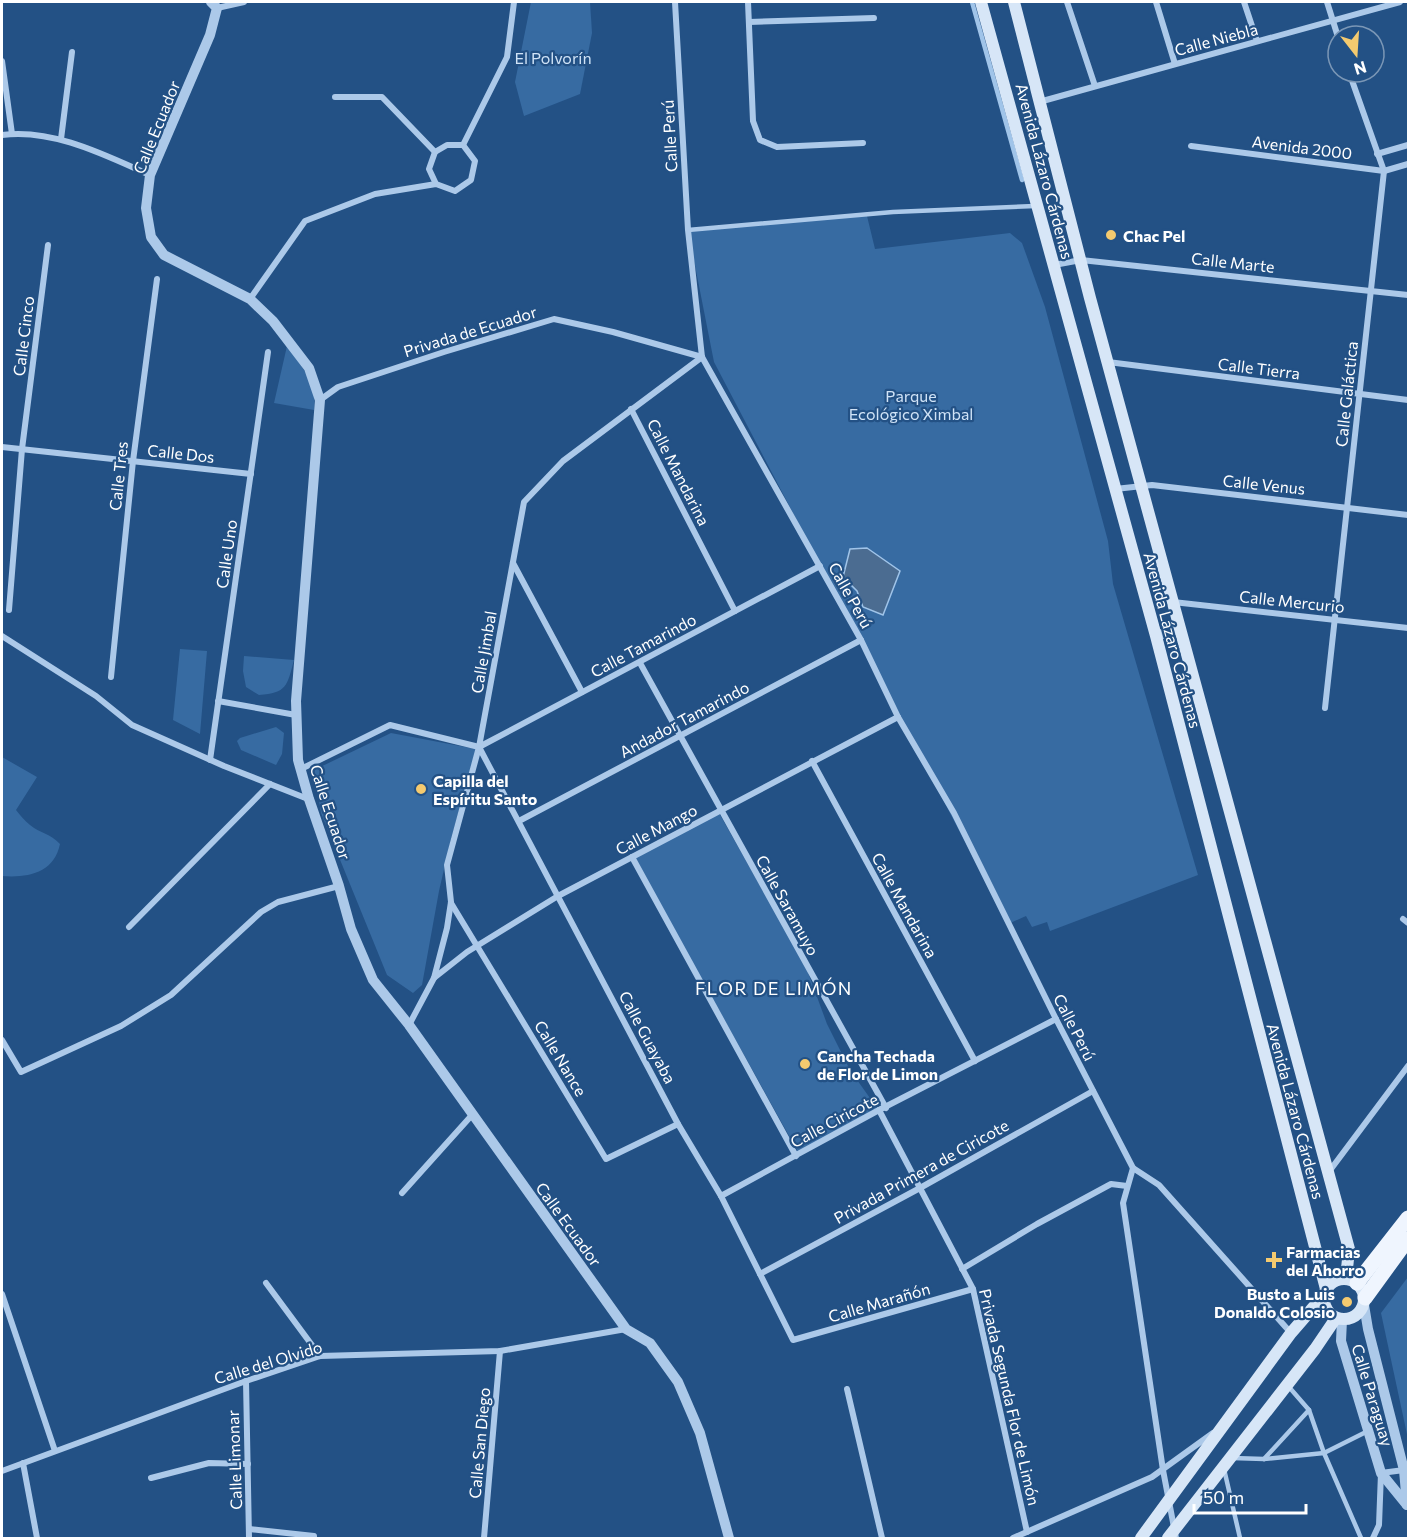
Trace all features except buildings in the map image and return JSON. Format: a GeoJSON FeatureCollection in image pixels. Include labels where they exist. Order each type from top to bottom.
{"type":"FeatureCollection","features":[{"type":"Feature","properties":{"kind":"main road","name":"Avenida Lázaro Cárdenas"},"geometry":{"type":"LineString","coordinates":[[981,2],[1156,636],[1325,1292]]}},
{"type":"Feature","properties":{"kind":"main road","name":"Avenida Lázaro Cárdenas"},"geometry":{"type":"LineString","coordinates":[[1014,2],[1107,362],[1349,1249],[1351,1281]]}},
{"type":"Feature","properties":{"kind":"main road"},"geometry":{"type":"LineString","coordinates":[[1351,1281],[1408,1218]]}},
{"type":"Feature","properties":{"kind":"main road"},"geometry":{"type":"LineString","coordinates":[[1173,1536],[1227,1462],[1339,1319],[1356,1316],[1408,1239]]}},
{"type":"Feature","properties":{"kind":"main road"},"geometry":{"type":"LineString","coordinates":[[1141,1539],[1291,1333],[1325,1292],[1336,1281],[1351,1281],[1361,1288],[1364,1302]]}},
{"type":"Feature","properties":{"kind":"main road"},"geometry":{"type":"LineString","coordinates":[[1325,1292],[1326,1309],[1339,1319]]}},
{"type":"Feature","properties":{"kind":"street"},"geometry":{"type":"LineString","coordinates":[[214,5],[244,2]]}},
{"type":"Feature","properties":{"kind":"street"},"geometry":{"type":"LineString","coordinates":[[463,145],[507,57],[514,2]]}},
{"type":"Feature","properties":{"kind":"street","name":"Calle Perú"},"geometry":{"type":"LineString","coordinates":[[675,2],[688,230],[702,357],[861,640],[898,717],[954,813],[1133,1168],[1159,1185],[1291,1333]]}},
{"type":"Feature","properties":{"kind":"street"},"geometry":{"type":"LineString","coordinates":[[748,2],[753,120],[760,140],[777,147],[863,143]]}},
{"type":"Feature","properties":{"kind":"street"},"geometry":{"type":"LineString","coordinates":[[1067,2],[1095,86]]}},
{"type":"Feature","properties":{"kind":"street"},"geometry":{"type":"LineString","coordinates":[[1156,2],[1174,64]]}},
{"type":"Feature","properties":{"kind":"street"},"geometry":{"type":"LineString","coordinates":[[1244,2],[1257,42]]}},
{"type":"Feature","properties":{"kind":"street"},"geometry":{"type":"LineString","coordinates":[[1327,2],[1333,24]]}},
{"type":"Feature","properties":{"kind":"street","name":"Calle Niebla"},"geometry":{"type":"LineString","coordinates":[[1039,102],[1400,2]]}},
{"type":"Feature","properties":{"kind":"street","name":"Calle Ecuador"},"geometry":{"type":"LineString","coordinates":[[214,5],[210,35],[150,175],[146,208],[151,237],[164,255],[250,299],[273,321],[309,368],[320,400],[296,701],[298,759],[351,929],[373,981],[409,1025],[626,1329],[650,1343],[678,1382],[700,1432],[729,1539]]}},
{"type":"Feature","properties":{"kind":"street"},"geometry":{"type":"LineString","coordinates":[[749,22],[874,18]]}},
{"type":"Feature","properties":{"kind":"street"},"geometry":{"type":"LineString","coordinates":[[61,140],[72,52]]}},
{"type":"Feature","properties":{"kind":"street"},"geometry":{"type":"LineString","coordinates":[[2,61],[12,134]]}},
{"type":"Feature","properties":{"kind":"street"},"geometry":{"type":"LineString","coordinates":[[1353,84],[1384,171]]}},
{"type":"Feature","properties":{"kind":"street"},"geometry":{"type":"LineString","coordinates":[[335,97],[382,97],[435,152]]}},
{"type":"Feature","properties":{"kind":"street"},"geometry":{"type":"LineString","coordinates":[[2,135],[12,134],[61,140],[98,152],[150,175]]}},
{"type":"Feature","properties":{"kind":"street"},"geometry":{"type":"LineString","coordinates":[[436,184],[429,169],[435,152],[447,145],[463,145]]}},
{"type":"Feature","properties":{"kind":"street"},"geometry":{"type":"LineString","coordinates":[[250,299],[305,221],[375,194],[436,184],[455,190],[471,180],[475,161],[463,145]]}},
{"type":"Feature","properties":{"kind":"street"},"geometry":{"type":"LineString","coordinates":[[1377,154],[1408,145]]}},
{"type":"Feature","properties":{"kind":"street","name":"Avenida 2000"},"geometry":{"type":"LineString","coordinates":[[1191,146],[1384,171],[1408,164]]}},
{"type":"Feature","properties":{"kind":"street","name":"Calle Galáctica"},"geometry":{"type":"LineString","coordinates":[[1325,708],[1384,171]]}},
{"type":"Feature","properties":{"kind":"street","name":"Calle Cinco"},"geometry":{"type":"LineString","coordinates":[[9,610],[22,449],[48,245]]}},
{"type":"Feature","properties":{"kind":"street","name":"Calle Marte"},"geometry":{"type":"LineString","coordinates":[[1054,265],[1081,260],[1408,295]]}},
{"type":"Feature","properties":{"kind":"street","name":"Calle Tres"},"geometry":{"type":"LineString","coordinates":[[111,677],[133,461],[157,279]]}},
{"type":"Feature","properties":{"kind":"street","name":"Privada de Ecuador"},"geometry":{"type":"LineString","coordinates":[[320,400],[338,387],[554,319],[613,332],[702,357]]}},
{"type":"Feature","properties":{"kind":"street","name":"Calle Uno"},"geometry":{"type":"LineString","coordinates":[[210,760],[268,352]]}},
{"type":"Feature","properties":{"kind":"street","name":"Calle Jimbal"},"geometry":{"type":"LineString","coordinates":[[409,1025],[434,978],[447,928],[451,902],[447,865],[479,747],[524,501],[563,461],[702,357]]}},
{"type":"Feature","properties":{"kind":"street","name":"Calle Tierra"},"geometry":{"type":"LineString","coordinates":[[1107,362],[1408,400]]}},
{"type":"Feature","properties":{"kind":"street","name":"Calle Mandarina"},"geometry":{"type":"LineString","coordinates":[[631,409],[735,611]]}},
{"type":"Feature","properties":{"kind":"street","name":"Calle Dos"},"geometry":{"type":"LineString","coordinates":[[2,447],[251,474]]}},
{"type":"Feature","properties":{"kind":"street","name":"Calle Venus"},"geometry":{"type":"LineString","coordinates":[[1115,489],[1152,485],[1408,514]]}},
{"type":"Feature","properties":{"kind":"street"},"geometry":{"type":"LineString","coordinates":[[513,563],[582,692]]}},
{"type":"Feature","properties":{"kind":"street","name":"Calle Tamarindo"},"geometry":{"type":"LineString","coordinates":[[479,747],[820,566]]}},
{"type":"Feature","properties":{"kind":"street","name":"Calle Mercurio"},"geometry":{"type":"LineString","coordinates":[[1173,602],[1408,628]]}},
{"type":"Feature","properties":{"kind":"street"},"geometry":{"type":"LineString","coordinates":[[1156,636],[1180,628]]}},
{"type":"Feature","properties":{"kind":"street"},"geometry":{"type":"LineString","coordinates":[[2,636],[96,696],[132,725],[210,760],[309,799]]}},
{"type":"Feature","properties":{"kind":"street","name":"Andador Tamarindo"},"geometry":{"type":"LineString","coordinates":[[519,821],[861,640]]}},
{"type":"Feature","properties":{"kind":"street","name":"Calle Saramuyo"},"geometry":{"type":"LineString","coordinates":[[640,663],[886,1107]]}},
{"type":"Feature","properties":{"kind":"street"},"geometry":{"type":"LineString","coordinates":[[219,701],[296,715]]}},
{"type":"Feature","properties":{"kind":"street","name":"Calle Mango"},"geometry":{"type":"LineString","coordinates":[[434,978],[477,946],[558,896],[898,717]]}},
{"type":"Feature","properties":{"kind":"street"},"geometry":{"type":"LineString","coordinates":[[300,769],[390,725],[479,747]]}},
{"type":"Feature","properties":{"kind":"street","name":"Calle Guayaba"},"geometry":{"type":"LineString","coordinates":[[479,747],[678,1124],[721,1196],[793,1340]]}},
{"type":"Feature","properties":{"kind":"street","name":"Calle Mandarina"},"geometry":{"type":"LineString","coordinates":[[812,761],[975,1061]]}},
{"type":"Feature","properties":{"kind":"street"},"geometry":{"type":"LineString","coordinates":[[129,927],[270,784]]}},
{"type":"Feature","properties":{"kind":"street"},"geometry":{"type":"LineString","coordinates":[[632,857],[796,1155]]}},
{"type":"Feature","properties":{"kind":"street"},"geometry":{"type":"LineString","coordinates":[[2,1040],[21,1072],[121,1026],[171,995],[261,912],[278,902],[339,886]]}},
{"type":"Feature","properties":{"kind":"street","name":"Calle Nance"},"geometry":{"type":"LineString","coordinates":[[451,902],[606,1159],[678,1124]]}},
{"type":"Feature","properties":{"kind":"street","name":"Calle Ciricote"},"geometry":{"type":"LineString","coordinates":[[721,1196],[879,1110],[1056,1019]]}},
{"type":"Feature","properties":{"kind":"street"},"geometry":{"type":"LineString","coordinates":[[1328,1173],[1408,1066]]}},
{"type":"Feature","properties":{"kind":"street","name":"Privada Primera de Ciricote"},"geometry":{"type":"LineString","coordinates":[[760,1274],[1093,1091]]}},
{"type":"Feature","properties":{"kind":"street","name":"Privada Segunda Flor de Limón"},"geometry":{"type":"LineString","coordinates":[[879,1110],[973,1289],[1027,1532]]}},
{"type":"Feature","properties":{"kind":"street"},"geometry":{"type":"LineString","coordinates":[[402,1193],[472,1115]]}},
{"type":"Feature","properties":{"kind":"street"},"geometry":{"type":"LineString","coordinates":[[1133,1168],[1123,1203],[1173,1536]]}},
{"type":"Feature","properties":{"kind":"street"},"geometry":{"type":"LineString","coordinates":[[962,1269],[1037,1224],[1111,1184],[1127,1186]]}},
{"type":"Feature","properties":{"kind":"street"},"geometry":{"type":"LineString","coordinates":[[266,1283],[320,1356]]}},
{"type":"Feature","properties":{"kind":"street","name":"Calle Marañón"},"geometry":{"type":"LineString","coordinates":[[793,1340],[973,1289]]}},
{"type":"Feature","properties":{"kind":"street"},"geometry":{"type":"LineString","coordinates":[[2,1294],[55,1451]]}},
{"type":"Feature","properties":{"kind":"street","name":"Calle Paraguay"},"geometry":{"type":"LineString","coordinates":[[1364,1302],[1368,1329],[1406,1469],[1408,1507]]}},
{"type":"Feature","properties":{"kind":"street","name":"Calle Paraguay"},"geometry":{"type":"LineString","coordinates":[[1339,1319],[1341,1341],[1381,1473],[1408,1507]]}},
{"type":"Feature","properties":{"kind":"street","name":"Calle del Olvido"},"geometry":{"type":"LineString","coordinates":[[2,1471],[320,1356],[500,1351],[626,1329]]}},
{"type":"Feature","properties":{"kind":"street","name":"Calle San Diego"},"geometry":{"type":"LineString","coordinates":[[484,1539],[500,1351]]}},
{"type":"Feature","properties":{"kind":"street","name":"Calle Limonar"},"geometry":{"type":"LineString","coordinates":[[246,1381],[249,1539]]}},
{"type":"Feature","properties":{"kind":"street"},"geometry":{"type":"LineString","coordinates":[[847,1389],[882,1539]]}},
{"type":"Feature","properties":{"kind":"street"},"geometry":{"type":"LineString","coordinates":[[1013,1539],[1152,1477],[1224,1424]]}},
{"type":"Feature","properties":{"kind":"street"},"geometry":{"type":"LineString","coordinates":[[22,1463],[37,1539]]}},
{"type":"Feature","properties":{"kind":"street"},"geometry":{"type":"LineString","coordinates":[[151,1478],[209,1463],[248,1464]]}},
{"type":"Feature","properties":{"kind":"street"},"geometry":{"type":"LineString","coordinates":[[1373,1539],[1379,1526],[1381,1473],[1406,1469]]}},
{"type":"Feature","properties":{"kind":"street"},"geometry":{"type":"LineString","coordinates":[[249,1529],[314,1536],[314,1539]]}},
{"type":"Feature","properties":{"kind":"lane"},"geometry":{"type":"LineString","coordinates":[[688,230],[893,212],[1038,206]]}},
{"type":"Feature","properties":{"kind":"lane"},"geometry":{"type":"LineString","coordinates":[[1287,1385],[1308,1410],[1361,1539]]}},
{"type":"Feature","properties":{"kind":"lane"},"geometry":{"type":"LineString","coordinates":[[1264,1459],[1308,1410]]}},
{"type":"Feature","properties":{"kind":"lane"},"geometry":{"type":"LineString","coordinates":[[1240,1539],[1227,1462],[1324,1453],[1368,1431]]}},
{"type":"Feature","properties":{"kind":"green space","name":"El Polvorín"},"geometry":{"type":"Polygon","coordinates":[[[531,2],[590,2],[592,33],[580,94],[524,116],[515,82],[531,2]]]}},
{"type":"Feature","properties":{"kind":"green space","name":"Parque Ecológico Ximbal"},"geometry":{"type":"Polygon","coordinates":[[[867,216],[875,249],[1010,233],[1022,243],[1045,307],[1108,541],[1113,584],[1198,875],[1050,931],[1047,922],[1032,927],[1026,916],[1008,924],[714,362],[688,230],[867,216]]]}},
{"type":"Feature","properties":{"kind":"green space"},"geometry":{"type":"Polygon","coordinates":[[[287,346],[311,384],[315,401],[314,410],[274,403],[287,346]]]}},
{"type":"Feature","properties":{"kind":"green space"},"geometry":{"type":"Polygon","coordinates":[[[180,649],[207,651],[200,734],[173,720],[180,649]]]}},
{"type":"Feature","properties":{"kind":"green space"},"geometry":{"type":"Polygon","coordinates":[[[244,656],[294,660],[290,676],[281,690],[259,695],[246,687],[243,671],[244,656]]]}},
{"type":"Feature","properties":{"kind":"green space"},"geometry":{"type":"Polygon","coordinates":[[[276,727],[284,733],[282,754],[276,765],[241,750],[237,741],[240,738],[276,727]]]}},
{"type":"Feature","properties":{"kind":"green space"},"geometry":{"type":"Polygon","coordinates":[[[391,733],[476,749],[439,891],[422,985],[413,993],[387,975],[321,813],[314,770],[391,733]]]}},
{"type":"Feature","properties":{"kind":"green space"},"geometry":{"type":"Polygon","coordinates":[[[2,757],[37,777],[16,810],[30,825],[60,844],[57,854],[46,867],[38,872],[21,876],[2,876],[2,757]]]}},
{"type":"Feature","properties":{"kind":"green space"},"geometry":{"type":"Polygon","coordinates":[[[719,813],[806,967],[827,1024],[850,1070],[877,1108],[798,1152],[634,857],[719,813]]]}},
{"type":"Feature","properties":{"kind":"green space"},"geometry":{"type":"Polygon","coordinates":[[[1408,1277],[1408,1439],[1381,1313],[1408,1277]]]}},
{"type":"Feature","properties":{"kind":"shaded area"},"geometry":{"type":"Polygon","coordinates":[[[867,548],[900,571],[883,615],[863,607],[857,591],[843,577],[850,549],[867,548]]]}},
{"type":"Feature","properties":{"kind":"waterway"},"geometry":{"type":"LineString","coordinates":[[972,2],[1022,180]]}},
{"type":"Feature","properties":{"kind":"place","name":"Chac Pel"},"geometry":{"type":"Point","coordinates":[1111,235]}},
{"type":"Feature","properties":{"kind":"place","name":"Capilla del Espíritu Santo"},"geometry":{"type":"Point","coordinates":[421,789]}},
{"type":"Feature","properties":{"kind":"place","name":"Cancha Techada de Flor de Limon"},"geometry":{"type":"Point","coordinates":[805,1064]}},
{"type":"Feature","properties":{"kind":"place","name":"Farmacias del Ahorro"},"geometry":{"type":"Point","coordinates":[1274,1260]}},
{"type":"Feature","properties":{"kind":"place","name":"Busto a Luis Donaldo Colosio"},"geometry":{"type":"Point","coordinates":[1347,1302]}},
{"type":"Feature","properties":{"kind":"district","name":"FLOR DE LIMÓN"},"geometry":{"type":"Point","coordinates":[774,988]}}]}
